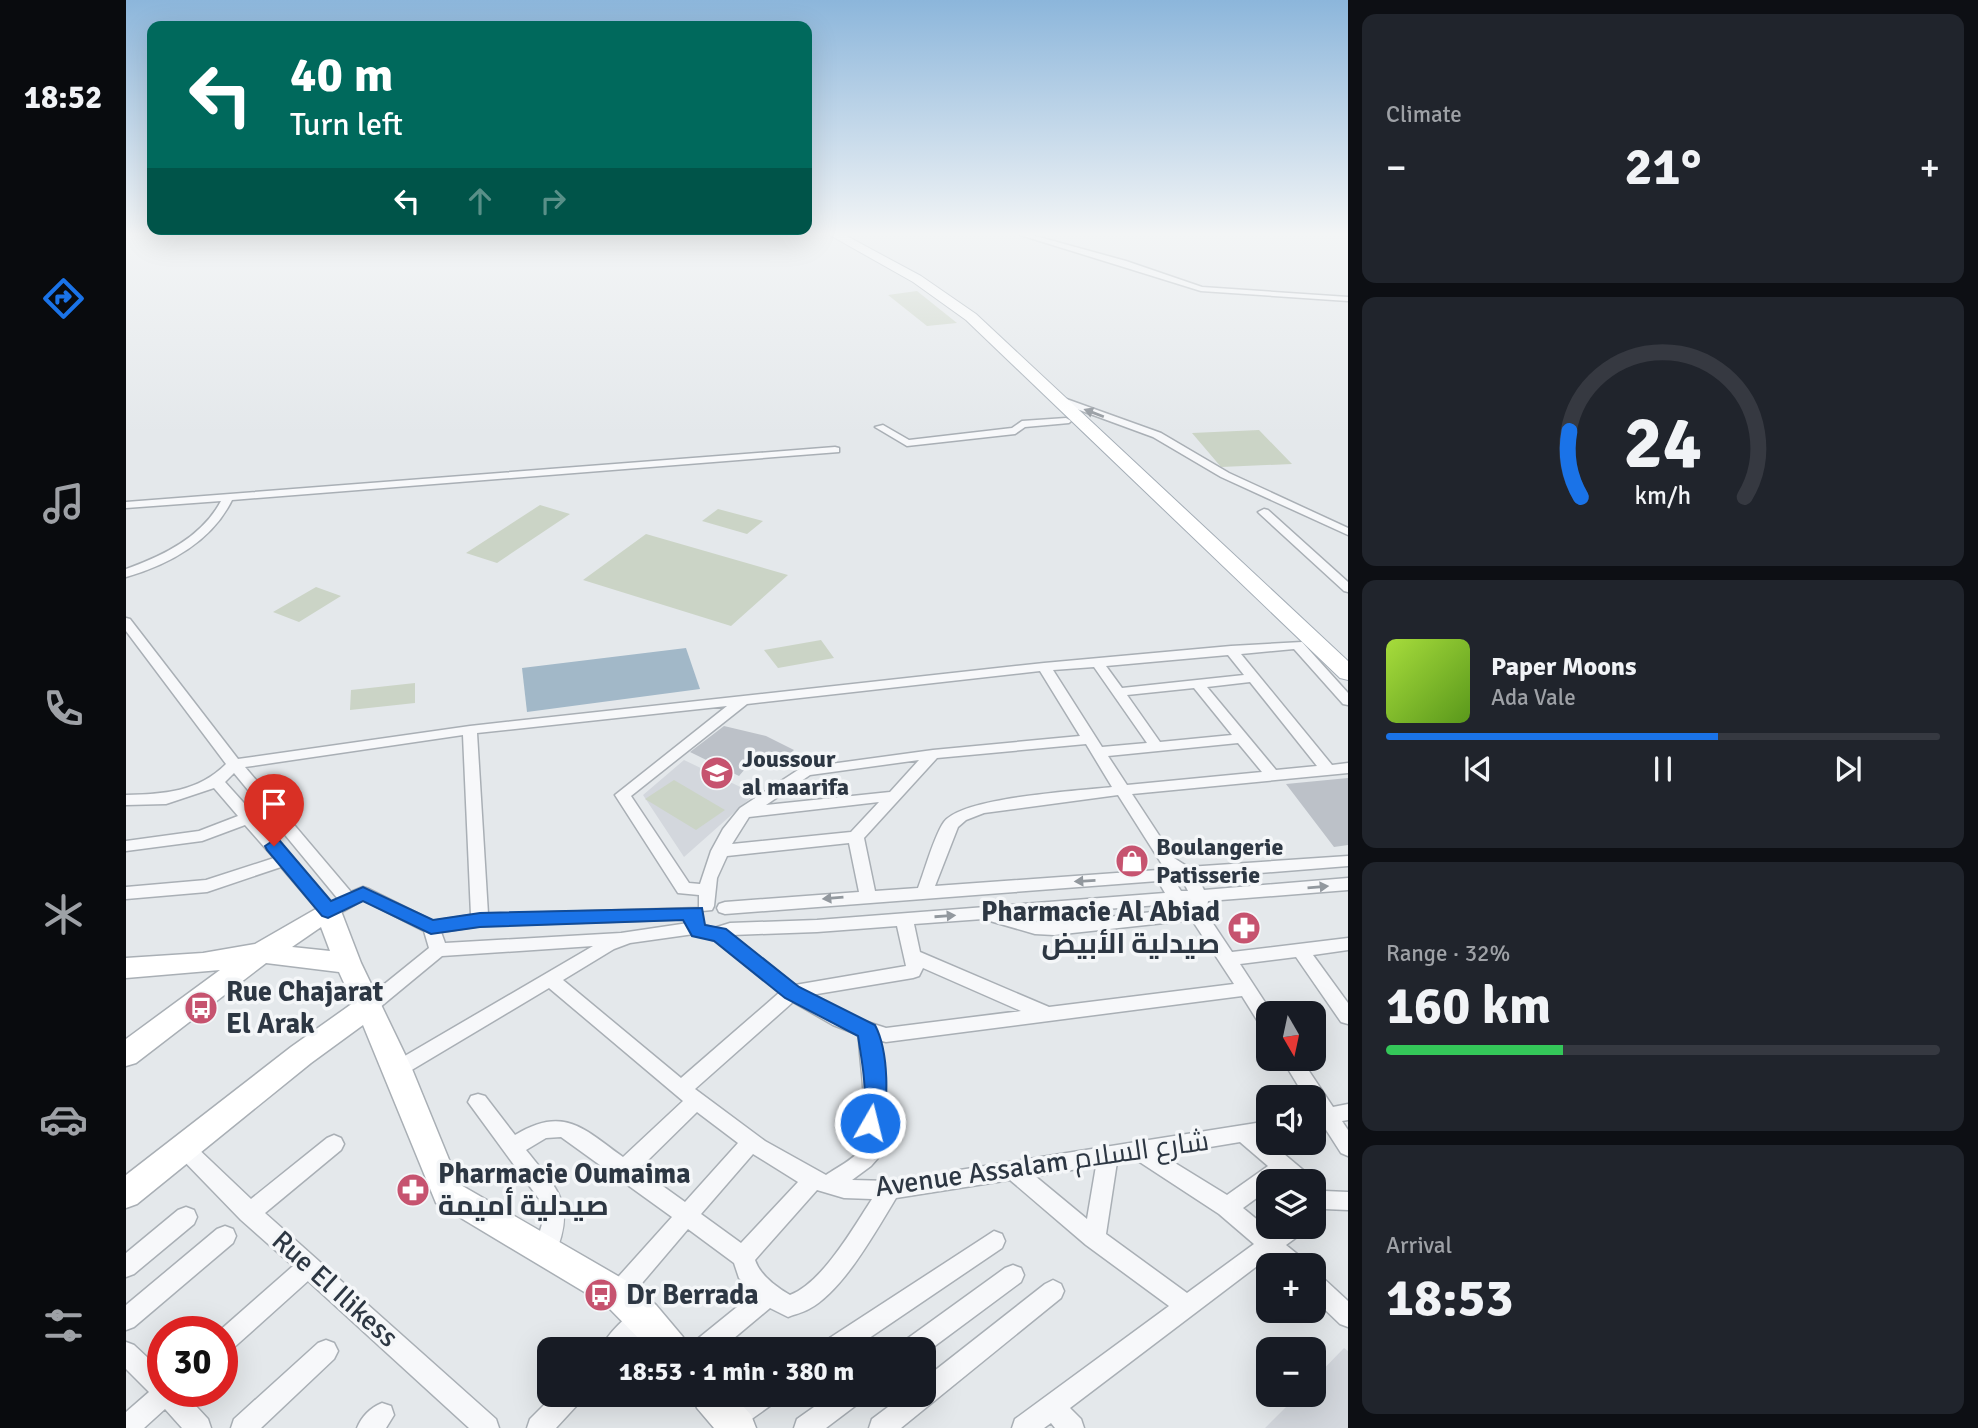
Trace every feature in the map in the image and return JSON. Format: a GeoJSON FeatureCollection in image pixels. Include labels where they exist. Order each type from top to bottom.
{"type":"FeatureCollection","features":[{"type":"Feature","properties":{"kind":"main road"},"geometry":{"type":"LineString","coordinates":[[949,301],[971,317],[1348,673]]}},
{"type":"Feature","properties":{"kind":"main road"},"geometry":{"type":"LineString","coordinates":[[1058,399],[1066,421],[1077,429],[1089,430]]}},
{"type":"Feature","properties":{"kind":"street"},"geometry":{"type":"LineString","coordinates":[[1058,399],[1166,439],[1225,475],[1348,532]]}},
{"type":"Feature","properties":{"kind":"street"},"geometry":{"type":"LineString","coordinates":[[880,428],[907,443],[1015,431],[1022,424],[1066,421]]}},
{"type":"Feature","properties":{"kind":"street"},"geometry":{"type":"LineString","coordinates":[[1089,430],[1130,426]]}},
{"type":"Feature","properties":{"kind":"street"},"geometry":{"type":"LineString","coordinates":[[126,505],[835,450]]}},
{"type":"Feature","properties":{"kind":"street"},"geometry":{"type":"LineString","coordinates":[[126,573],[195,539],[223,510],[229,496]]}},
{"type":"Feature","properties":{"kind":"street"},"geometry":{"type":"LineString","coordinates":[[1264,512],[1348,588]]}},
{"type":"Feature","properties":{"kind":"street"},"geometry":{"type":"LineString","coordinates":[[126,622],[338,905],[348,963],[398,1069],[447,1194],[618,1294],[644,1317],[661,1337]]}},
{"type":"Feature","properties":{"kind":"street"},"geometry":{"type":"LineString","coordinates":[[127,803],[166,799],[217,782],[234,764],[470,730],[1044,667],[1317,643]]}},
{"type":"Feature","properties":{"kind":"street"},"geometry":{"type":"LineString","coordinates":[[1297,645],[1348,701]]}},
{"type":"Feature","properties":{"kind":"street"},"geometry":{"type":"LineString","coordinates":[[1231,650],[1328,770]]}},
{"type":"Feature","properties":{"kind":"street"},"geometry":{"type":"LineString","coordinates":[[1097,662],[1156,746]]}},
{"type":"Feature","properties":{"kind":"street"},"geometry":{"type":"LineString","coordinates":[[1044,667],[1123,790],[1166,869],[1177,899]]}},
{"type":"Feature","properties":{"kind":"street"},"geometry":{"type":"LineString","coordinates":[[1119,692],[1252,678]]}},
{"type":"Feature","properties":{"kind":"street"},"geometry":{"type":"LineString","coordinates":[[1198,684],[1273,776]]}},
{"type":"Feature","properties":{"kind":"street"},"geometry":{"type":"LineString","coordinates":[[741,702],[623,796],[699,911],[708,935],[1177,899],[1199,905]]}},
{"type":"Feature","properties":{"kind":"street"},"geometry":{"type":"LineString","coordinates":[[470,730],[480,920]]}},
{"type":"Feature","properties":{"kind":"street"},"geometry":{"type":"LineString","coordinates":[[398,1069],[608,945],[699,911],[719,851],[745,812],[795,777],[817,767],[933,754],[1096,746],[1156,746],[1242,738]]}},
{"type":"Feature","properties":{"kind":"street"},"geometry":{"type":"LineString","coordinates":[[719,851],[856,837],[933,754]]}},
{"type":"Feature","properties":{"kind":"street"},"geometry":{"type":"LineString","coordinates":[[925,891],[951,824],[961,816],[999,804],[1348,768]]}},
{"type":"Feature","properties":{"kind":"street"},"geometry":{"type":"LineString","coordinates":[[217,782],[286,860],[338,905]]}},
{"type":"Feature","properties":{"kind":"street"},"geometry":{"type":"LineString","coordinates":[[745,812],[893,796]]}},
{"type":"Feature","properties":{"kind":"street"},"geometry":{"type":"LineString","coordinates":[[126,846],[202,836],[250,817]]}},
{"type":"Feature","properties":{"kind":"street"},"geometry":{"type":"LineString","coordinates":[[856,837],[868,895]]}},
{"type":"Feature","properties":{"kind":"street"},"geometry":{"type":"LineString","coordinates":[[126,893],[207,886],[286,860]]}},
{"type":"Feature","properties":{"kind":"street"},"geometry":{"type":"LineString","coordinates":[[126,1055],[253,955],[363,893],[431,927],[480,920],[699,911],[1166,869],[1188,875],[1348,861]]}},
{"type":"Feature","properties":{"kind":"street"},"geometry":{"type":"LineString","coordinates":[[1188,875],[1199,905],[1256,1003]]}},
{"type":"Feature","properties":{"kind":"street"},"geometry":{"type":"LineString","coordinates":[[979,914],[1035,928],[1054,929],[1348,884]]}},
{"type":"Feature","properties":{"kind":"street"},"geometry":{"type":"LineString","coordinates":[[725,908],[734,916],[725,932]]}},
{"type":"Feature","properties":{"kind":"street"},"geometry":{"type":"LineString","coordinates":[[625,1169],[689,1095],[792,992],[915,970],[904,919]]}},
{"type":"Feature","properties":{"kind":"street"},"geometry":{"type":"LineString","coordinates":[[431,927],[438,950]]}},
{"type":"Feature","properties":{"kind":"street"},"geometry":{"type":"LineString","coordinates":[[725,932],[792,992],[868,1031],[897,1036],[1247,989]]}},
{"type":"Feature","properties":{"kind":"street"},"geometry":{"type":"LineString","coordinates":[[126,1194],[438,950],[638,936]]}},
{"type":"Feature","properties":{"kind":"street"},"geometry":{"type":"LineString","coordinates":[[1229,959],[1348,944]]}},
{"type":"Feature","properties":{"kind":"street"},"geometry":{"type":"LineString","coordinates":[[1300,950],[1348,1017]]}},
{"type":"Feature","properties":{"kind":"street"},"geometry":{"type":"LineString","coordinates":[[126,956],[221,952],[348,963]]}},
{"type":"Feature","properties":{"kind":"street"},"geometry":{"type":"LineString","coordinates":[[126,968],[203,963],[253,955]]}},
{"type":"Feature","properties":{"kind":"street"},"geometry":{"type":"LineString","coordinates":[[913,956],[1050,1015]]}},
{"type":"Feature","properties":{"kind":"street","name":"Avenue Assalam شارع السلام"},"geometry":{"type":"LineString","coordinates":[[549,978],[689,1095],[751,1142],[821,1183],[890,1190],[1256,1132]]}},
{"type":"Feature","properties":{"kind":"street"},"geometry":{"type":"LineString","coordinates":[[743,1257],[821,1183],[865,1161],[875,1145],[876,1133],[870,1123],[874,1113],[876,1084],[868,1031]]}},
{"type":"Feature","properties":{"kind":"street"},"geometry":{"type":"LineString","coordinates":[[478,1102],[549,1195],[555,1217],[545,1252]]}},
{"type":"Feature","properties":{"kind":"street"},"geometry":{"type":"LineString","coordinates":[[1326,1117],[1348,1112]]}},
{"type":"Feature","properties":{"kind":"street"},"geometry":{"type":"LineString","coordinates":[[1326,1123],[1348,1147]]}},
{"type":"Feature","properties":{"kind":"street"},"geometry":{"type":"LineString","coordinates":[[514,1147],[543,1129],[556,1126],[570,1130],[743,1257],[747,1271],[769,1295],[788,1307],[808,1298],[863,1231],[890,1190]]}},
{"type":"Feature","properties":{"kind":"street"},"geometry":{"type":"LineString","coordinates":[[1246,1135],[1288,1169]]}},
{"type":"Feature","properties":{"kind":"street"},"geometry":{"type":"LineString","coordinates":[[618,1294],[751,1142]]}},
{"type":"Feature","properties":{"kind":"street"},"geometry":{"type":"LineString","coordinates":[[249,1213],[334,1144]]}},
{"type":"Feature","properties":{"kind":"street","name":"Rue El Ilikess"},"geometry":{"type":"LineString","coordinates":[[185,1149],[249,1213],[310,1265],[487,1428]]}},
{"type":"Feature","properties":{"kind":"street"},"geometry":{"type":"LineString","coordinates":[[1141,1152],[1227,1207],[1281,1253]]}},
{"type":"Feature","properties":{"kind":"street"},"geometry":{"type":"LineString","coordinates":[[1094,1238],[1108,1156]]}},
{"type":"Feature","properties":{"kind":"street"},"geometry":{"type":"LineString","coordinates":[[1227,1207],[1284,1166]]}},
{"type":"Feature","properties":{"kind":"street"},"geometry":{"type":"LineString","coordinates":[[1013,1170],[1094,1238],[1187,1306]]}},
{"type":"Feature","properties":{"kind":"street"},"geometry":{"type":"LineString","coordinates":[[1326,1200],[1348,1201]]}},
{"type":"Feature","properties":{"kind":"street"},"geometry":{"type":"LineString","coordinates":[[126,1267],[186,1217]]}},
{"type":"Feature","properties":{"kind":"street"},"geometry":{"type":"LineString","coordinates":[[126,1319],[225,1237]]}},
{"type":"Feature","properties":{"kind":"street"},"geometry":{"type":"LineString","coordinates":[[1024,1428],[1278,1239]]}},
{"type":"Feature","properties":{"kind":"street"},"geometry":{"type":"LineString","coordinates":[[851,1337],[994,1241]]}},
{"type":"Feature","properties":{"kind":"street"},"geometry":{"type":"LineString","coordinates":[[238,1329],[310,1265]]}},
{"type":"Feature","properties":{"kind":"street"},"geometry":{"type":"LineString","coordinates":[[928,1337],[1013,1275]]}},
{"type":"Feature","properties":{"kind":"street"},"geometry":{"type":"LineString","coordinates":[[936,1384],[1053,1291]]}},
{"type":"Feature","properties":{"kind":"street"},"geometry":{"type":"LineString","coordinates":[[718,1337],[769,1295]]}},
{"type":"Feature","properties":{"kind":"street"},"geometry":{"type":"LineString","coordinates":[[1326,1295],[1348,1316]]}},
{"type":"Feature","properties":{"kind":"street"},"geometry":{"type":"LineString","coordinates":[[625,1337],[644,1317]]}},
{"type":"Feature","properties":{"kind":"street"},"geometry":{"type":"LineString","coordinates":[[243,1428],[326,1351]]}},
{"type":"Feature","properties":{"kind":"street"},"geometry":{"type":"LineString","coordinates":[[126,1353],[147,1373]]}},
{"type":"Feature","properties":{"kind":"street"},"geometry":{"type":"LineString","coordinates":[[126,1428],[148,1407]]}},
{"type":"Feature","properties":{"kind":"street"},"geometry":{"type":"LineString","coordinates":[[180,1407],[199,1428]]}},
{"type":"Feature","properties":{"kind":"street"},"geometry":{"type":"LineString","coordinates":[[539,1428],[559,1407]]}},
{"type":"Feature","properties":{"kind":"street"},"geometry":{"type":"LineString","coordinates":[[806,1428],[834,1407]]}},
{"type":"Feature","properties":{"kind":"street"},"geometry":{"type":"LineString","coordinates":[[881,1428],[907,1407]]}},
{"type":"Feature","properties":{"kind":"street"},"geometry":{"type":"LineString","coordinates":[[1053,1408],[1072,1428]]}},
{"type":"Feature","properties":{"kind":"shaded area"},"geometry":{"type":"Polygon","coordinates":[[[684,760],[755,794],[684,857],[643,795],[684,760]]]}},
{"type":"Feature","properties":{"kind":"shaded area"},"geometry":{"type":"Polygon","coordinates":[[[1344,1348],[1348,1351],[1348,1428],[1265,1428],[1286,1407],[1326,1407],[1326,1367],[1344,1348]]]}},
{"type":"Feature","properties":{"kind":"green space"},"geometry":{"type":"Polygon","coordinates":[[[895,301],[929,301],[957,323],[927,326],[895,301]]]}},
{"type":"Feature","properties":{"kind":"green space"},"geometry":{"type":"Polygon","coordinates":[[[1259,430],[1292,464],[1221,467],[1192,433],[1259,430]]]}},
{"type":"Feature","properties":{"kind":"green space"},"geometry":{"type":"Polygon","coordinates":[[[540,505],[570,514],[497,563],[466,553],[540,505]]]}},
{"type":"Feature","properties":{"kind":"green space"},"geometry":{"type":"Polygon","coordinates":[[[718,509],[763,521],[747,534],[702,521],[718,509]]]}},
{"type":"Feature","properties":{"kind":"green space"},"geometry":{"type":"Polygon","coordinates":[[[646,534],[788,575],[731,626],[583,580],[646,534]]]}},
{"type":"Feature","properties":{"kind":"green space"},"geometry":{"type":"Polygon","coordinates":[[[316,587],[341,596],[299,622],[273,612],[316,587]]]}},
{"type":"Feature","properties":{"kind":"green space"},"geometry":{"type":"Polygon","coordinates":[[[821,640],[834,658],[778,668],[764,650],[821,640]]]}},
{"type":"Feature","properties":{"kind":"green space"},"geometry":{"type":"Polygon","coordinates":[[[415,683],[415,703],[350,710],[351,690],[415,683]]]}},
{"type":"Feature","properties":{"kind":"green space"},"geometry":{"type":"Polygon","coordinates":[[[674,780],[725,810],[696,830],[645,799],[674,780]]]}},
{"type":"Feature","properties":{"kind":"water"},"geometry":{"type":"Polygon","coordinates":[[[686,648],[700,689],[527,712],[522,668],[686,648]]]}},
{"type":"Feature","properties":{"kind":"building"},"geometry":{"type":"Polygon","coordinates":[[[724,726],[766,736],[794,750],[772,770],[751,762],[739,776],[690,752],[724,726]]]}},
{"type":"Feature","properties":{"kind":"building"},"geometry":{"type":"Polygon","coordinates":[[[1348,778],[1348,845],[1334,847],[1286,784],[1348,778]]]}},
{"type":"Feature","properties":{"kind":"place","name":"Joussour al maarifa"},"geometry":{"type":"Point","coordinates":[717,773]}},
{"type":"Feature","properties":{"kind":"place","name":"Boulangerie Patisserie"},"geometry":{"type":"Point","coordinates":[1132,861]}},
{"type":"Feature","properties":{"kind":"place","name":"Pharmacie Al Abiad صيدلية الأبيض"},"geometry":{"type":"Point","coordinates":[1244,928]}},
{"type":"Feature","properties":{"kind":"place","name":"Rue Chajarat El Arak"},"geometry":{"type":"Point","coordinates":[201,1008]}},
{"type":"Feature","properties":{"kind":"place","name":"Pharmacie Oumaima صيدلية أميمة"},"geometry":{"type":"Point","coordinates":[413,1190]}},
{"type":"Feature","properties":{"kind":"place","name":"Dr Berrada"},"geometry":{"type":"Point","coordinates":[601,1295]}},
{"type":"Feature","properties":{"kind":"route"},"geometry":{"type":"LineString","coordinates":[[274,846],[328,911],[363,893],[431,927],[480,920],[695,913],[692,923],[699,931],[708,935],[719,934],[775,981],[846,1023],[868,1031],[876,1084],[874,1113],[870,1123]]}}]}
